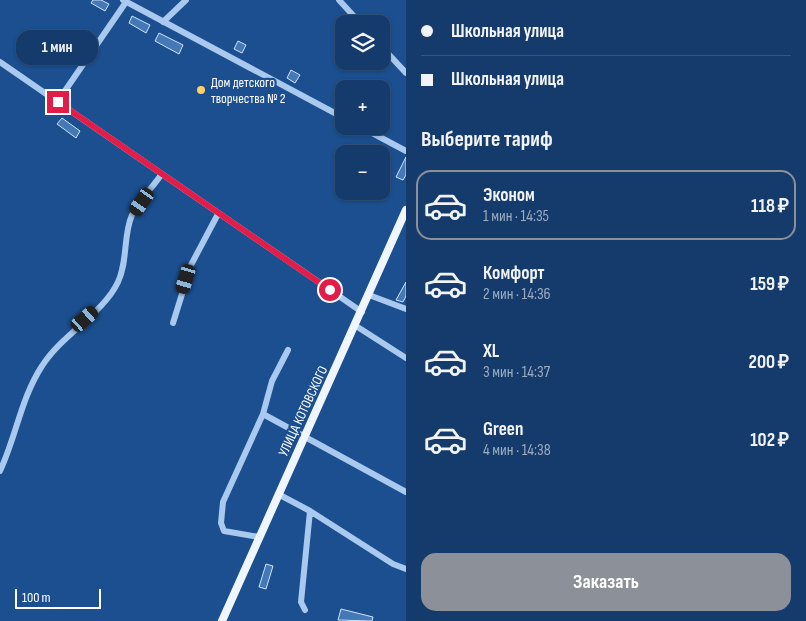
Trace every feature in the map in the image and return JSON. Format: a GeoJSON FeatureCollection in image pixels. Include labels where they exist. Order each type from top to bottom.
{"type":"FeatureCollection","features":[{"type":"Feature","properties":{"kind":"main road","name":"УЛИЦА КОТОВСКОГО"},"geometry":{"type":"LineString","coordinates":[[222,621],[278,494],[356,326],[406,210]]}},
{"type":"Feature","properties":{"kind":"street"},"geometry":{"type":"LineString","coordinates":[[163,22],[186,0]]}},
{"type":"Feature","properties":{"kind":"street"},"geometry":{"type":"LineString","coordinates":[[339,0],[353,15]]}},
{"type":"Feature","properties":{"kind":"street"},"geometry":{"type":"LineString","coordinates":[[58,102],[124,1],[335,113]]}},
{"type":"Feature","properties":{"kind":"street"},"geometry":{"type":"LineString","coordinates":[[390,56],[406,73]]}},
{"type":"Feature","properties":{"kind":"street"},"geometry":{"type":"LineString","coordinates":[[0,62],[362,312]]}},
{"type":"Feature","properties":{"kind":"street"},"geometry":{"type":"LineString","coordinates":[[375,135],[406,152]]}},
{"type":"Feature","properties":{"kind":"street"},"geometry":{"type":"LineString","coordinates":[[0,471],[12,447],[17,422],[42,366],[59,344],[106,301],[114,288],[123,264],[132,216],[161,175]]}},
{"type":"Feature","properties":{"kind":"street"},"geometry":{"type":"LineString","coordinates":[[173,323],[191,265],[218,214]]}},
{"type":"Feature","properties":{"kind":"street"},"geometry":{"type":"LineString","coordinates":[[369,295],[406,309]]}},
{"type":"Feature","properties":{"kind":"street"},"geometry":{"type":"LineString","coordinates":[[356,326],[406,358]]}},
{"type":"Feature","properties":{"kind":"street"},"geometry":{"type":"LineString","coordinates":[[259,537],[224,531],[222,523],[223,502],[263,414],[272,380],[288,350]]}},
{"type":"Feature","properties":{"kind":"street"},"geometry":{"type":"LineString","coordinates":[[263,414],[406,492]]}},
{"type":"Feature","properties":{"kind":"street"},"geometry":{"type":"LineString","coordinates":[[278,494],[310,511],[393,564],[406,569]]}},
{"type":"Feature","properties":{"kind":"street"},"geometry":{"type":"LineString","coordinates":[[305,610],[302,602],[310,511]]}},
{"type":"Feature","properties":{"kind":"building"},"geometry":{"type":"Polygon","coordinates":[[[93,0],[101,0],[109,4],[105,11],[91,3],[93,0]]]}},
{"type":"Feature","properties":{"kind":"building"},"geometry":{"type":"Polygon","coordinates":[[[132,16],[150,25],[146,33],[129,23],[132,16]]]}},
{"type":"Feature","properties":{"kind":"building"},"geometry":{"type":"Polygon","coordinates":[[[159,33],[183,45],[179,54],[155,41],[159,33]]]}},
{"type":"Feature","properties":{"kind":"building"},"geometry":{"type":"Polygon","coordinates":[[[238,41],[246,45],[242,53],[234,49],[238,41]]]}},
{"type":"Feature","properties":{"kind":"building"},"geometry":{"type":"Polygon","coordinates":[[[291,70],[300,75],[295,83],[287,78],[291,70]]]}},
{"type":"Feature","properties":{"kind":"building"},"geometry":{"type":"Polygon","coordinates":[[[62,118],[80,131],[76,138],[57,124],[62,118]]]}},
{"type":"Feature","properties":{"kind":"building"},"geometry":{"type":"Polygon","coordinates":[[[406,157],[406,175],[403,180],[396,177],[406,157]]]}},
{"type":"Feature","properties":{"kind":"building"},"geometry":{"type":"Polygon","coordinates":[[[406,282],[406,296],[403,302],[396,300],[406,282]]]}},
{"type":"Feature","properties":{"kind":"building"},"geometry":{"type":"Polygon","coordinates":[[[266,564],[273,566],[266,589],[259,587],[266,564]]]}},
{"type":"Feature","properties":{"kind":"building"},"geometry":{"type":"Polygon","coordinates":[[[341,609],[373,617],[372,621],[338,620],[341,609]]]}},
{"type":"Feature","properties":{"kind":"place","name":"Дом детского творчества № 2"},"geometry":{"type":"Point","coordinates":[201,90]}},
{"type":"Feature","properties":{"kind":"route"},"geometry":{"type":"LineString","coordinates":[[58,102],[330,290]]}}]}
